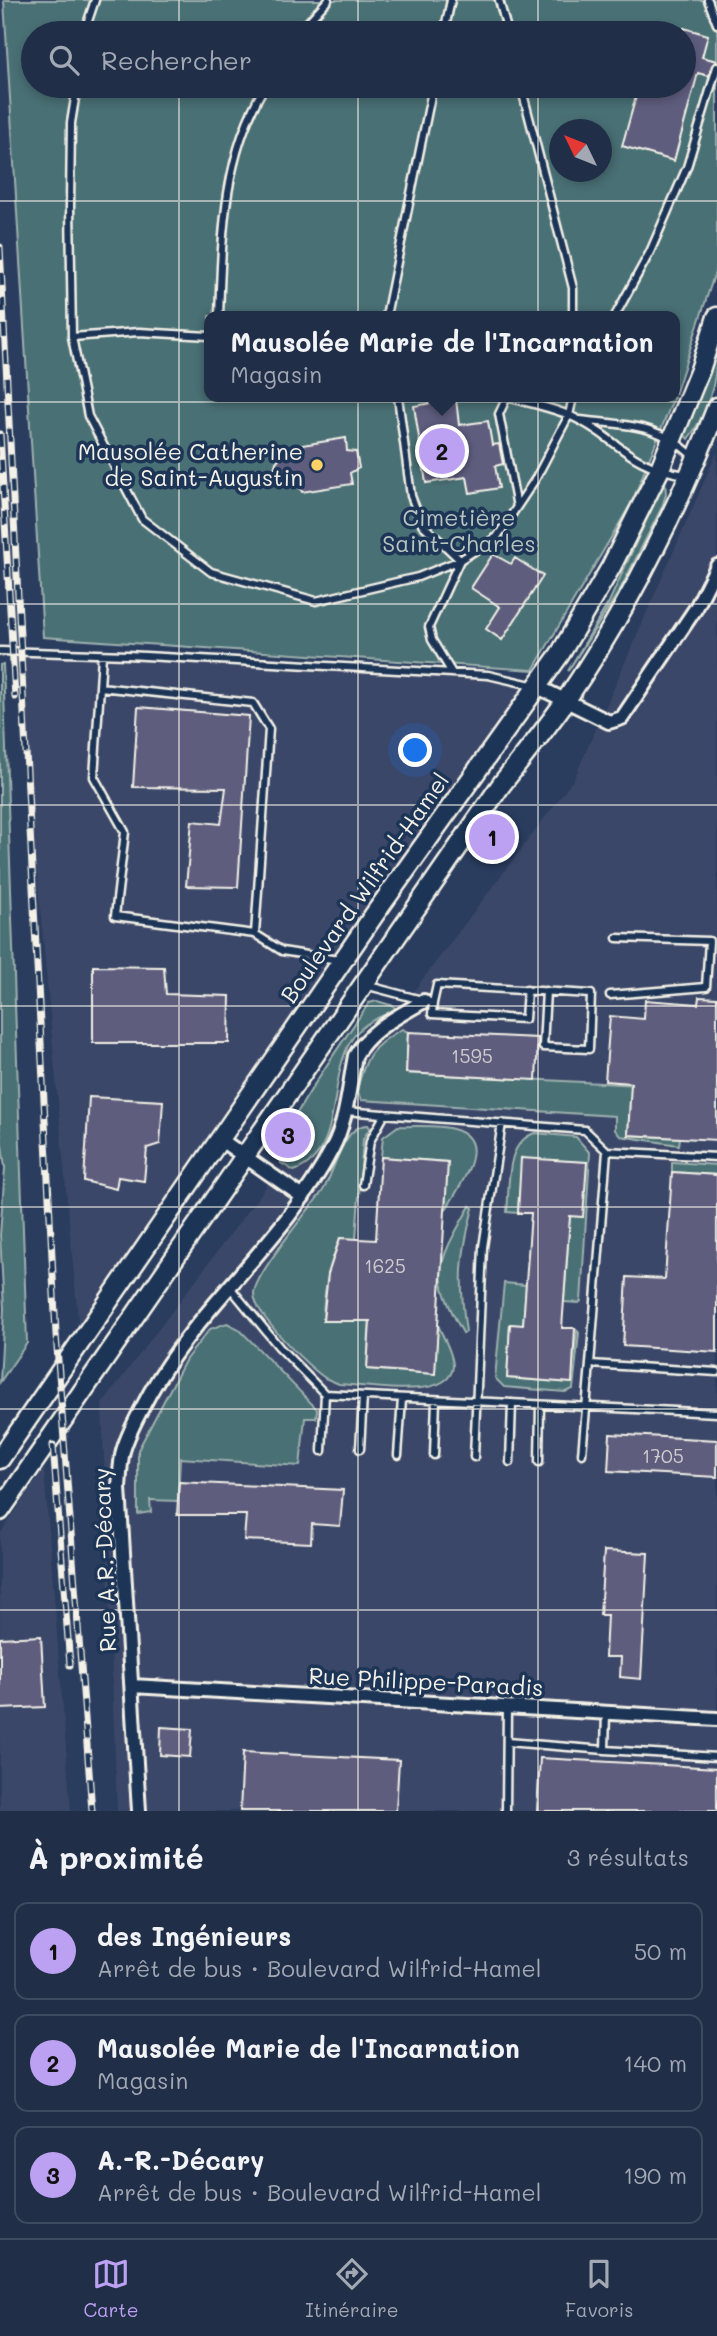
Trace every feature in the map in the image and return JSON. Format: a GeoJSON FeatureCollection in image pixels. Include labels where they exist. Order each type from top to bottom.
{"type":"FeatureCollection","features":[{"type":"Feature","properties":{"kind":"main road","name":"Boulevard Wilfrid-Hamel"},"geometry":{"type":"LineString","coordinates":[[0,1459],[477,768],[538,687],[611,567],[659,471],[717,317]]}},
{"type":"Feature","properties":{"kind":"main road"},"geometry":{"type":"LineString","coordinates":[[0,1511],[501,785],[565,701],[635,584],[692,467],[717,407]]}},
{"type":"Feature","properties":{"kind":"street"},"geometry":{"type":"LineString","coordinates":[[538,687],[609,722],[622,718],[696,608],[717,566]]}},
{"type":"Feature","properties":{"kind":"street","name":"Rue A.R.-Décary"},"geometry":{"type":"LineString","coordinates":[[139,1811],[119,1488],[122,1452],[134,1423],[179,1347],[303,1198],[332,1149],[344,1111],[355,1056],[361,1046],[376,1030],[428,1002]]}},
{"type":"Feature","properties":{"kind":"street"},"geometry":{"type":"LineString","coordinates":[[221,1140],[303,1198]]}},
{"type":"Feature","properties":{"kind":"street","name":"Rue Philippe-Paradis"},"geometry":{"type":"LineString","coordinates":[[132,1686],[717,1719]]}},
{"type":"Feature","properties":{"kind":"lane"},"geometry":{"type":"LineString","coordinates":[[88,21],[95,0]]}},
{"type":"Feature","properties":{"kind":"lane"},"geometry":{"type":"LineString","coordinates":[[309,21],[328,0]]}},
{"type":"Feature","properties":{"kind":"lane"},"geometry":{"type":"LineString","coordinates":[[447,21],[451,0]]}},
{"type":"Feature","properties":{"kind":"lane"},"geometry":{"type":"LineString","coordinates":[[499,0],[505,21]]}},
{"type":"Feature","properties":{"kind":"lane"},"geometry":{"type":"LineString","coordinates":[[708,0],[717,24]]}},
{"type":"Feature","properties":{"kind":"lane"},"geometry":{"type":"LineString","coordinates":[[618,311],[650,252],[687,167],[717,67]]}},
{"type":"Feature","properties":{"kind":"lane"},"geometry":{"type":"LineString","coordinates":[[74,98],[71,123],[70,192],[72,337],[88,416],[142,519],[211,572],[316,601],[418,577],[460,560],[497,537],[517,508],[569,415],[572,402]]}},
{"type":"Feature","properties":{"kind":"lane"},"geometry":{"type":"LineString","coordinates":[[219,311],[223,213],[249,113],[258,98]]}},
{"type":"Feature","properties":{"kind":"lane"},"geometry":{"type":"LineString","coordinates":[[387,311],[431,98]]}},
{"type":"Feature","properties":{"kind":"lane"},"geometry":{"type":"LineString","coordinates":[[524,98],[573,289],[573,311]]}},
{"type":"Feature","properties":{"kind":"lane"},"geometry":{"type":"LineString","coordinates":[[72,337],[139,332],[204,336]]}},
{"type":"Feature","properties":{"kind":"lane"},"geometry":{"type":"LineString","coordinates":[[399,402],[411,496],[422,524],[460,560]]}},
{"type":"Feature","properties":{"kind":"lane"},"geometry":{"type":"LineString","coordinates":[[505,402],[499,414],[517,508]]}},
{"type":"Feature","properties":{"kind":"lane"},"geometry":{"type":"LineString","coordinates":[[524,402],[569,415],[635,461],[659,471],[692,467],[673,438],[652,429],[578,420]]}},
{"type":"Feature","properties":{"kind":"lane"},"geometry":{"type":"LineString","coordinates":[[452,673],[432,640],[429,627],[460,560]]}},
{"type":"Feature","properties":{"kind":"lane"},"geometry":{"type":"LineString","coordinates":[[0,651],[452,673],[510,678],[538,687]]}},
{"type":"Feature","properties":{"kind":"lane"},"geometry":{"type":"LineString","coordinates":[[102,654],[94,777],[125,832],[115,916],[255,934],[282,951],[343,961]]}},
{"type":"Feature","properties":{"kind":"lane"},"geometry":{"type":"LineString","coordinates":[[100,687],[253,703],[269,729],[255,934]]}},
{"type":"Feature","properties":{"kind":"lane"},"geometry":{"type":"LineString","coordinates":[[618,938],[717,941]]}},
{"type":"Feature","properties":{"kind":"lane"},"geometry":{"type":"LineString","coordinates":[[610,995],[706,987],[709,941]]}},
{"type":"Feature","properties":{"kind":"lane"},"geometry":{"type":"LineString","coordinates":[[363,984],[428,1002]]}},
{"type":"Feature","properties":{"kind":"lane"},"geometry":{"type":"LineString","coordinates":[[527,990],[525,1018],[432,1014],[428,1002],[437,985],[546,990],[594,994],[589,1049],[543,1047],[546,990]]}},
{"type":"Feature","properties":{"kind":"lane"},"geometry":{"type":"LineString","coordinates":[[344,1111],[585,1130],[607,1151],[717,1157]]}},
{"type":"Feature","properties":{"kind":"lane"},"geometry":{"type":"LineString","coordinates":[[363,1185],[370,1141],[385,1114]]}},
{"type":"Feature","properties":{"kind":"lane"},"geometry":{"type":"LineString","coordinates":[[474,1457],[483,1247],[502,1123]]}},
{"type":"Feature","properties":{"kind":"lane"},"geometry":{"type":"LineString","coordinates":[[582,1454],[607,1151]]}},
{"type":"Feature","properties":{"kind":"lane"},"geometry":{"type":"LineString","coordinates":[[229,1286],[279,1347],[326,1394],[717,1413]]}},
{"type":"Feature","properties":{"kind":"lane"},"geometry":{"type":"LineString","coordinates":[[590,1364],[717,1372]]}},
{"type":"Feature","properties":{"kind":"lane"},"geometry":{"type":"LineString","coordinates":[[322,1451],[326,1394]]}},
{"type":"Feature","properties":{"kind":"lane"},"geometry":{"type":"LineString","coordinates":[[360,1448],[363,1396]]}},
{"type":"Feature","properties":{"kind":"lane"},"geometry":{"type":"LineString","coordinates":[[398,1455],[401,1399]]}},
{"type":"Feature","properties":{"kind":"lane"},"geometry":{"type":"LineString","coordinates":[[434,1455],[436,1400]]}},
{"type":"Feature","properties":{"kind":"lane"},"geometry":{"type":"LineString","coordinates":[[510,1462],[512,1403]]}},
{"type":"Feature","properties":{"kind":"lane"},"geometry":{"type":"LineString","coordinates":[[539,1462],[540,1405]]}},
{"type":"Feature","properties":{"kind":"lane"},"geometry":{"type":"LineString","coordinates":[[506,1811],[507,1707]]}},
{"type":"Feature","properties":{"kind":"lane"},"geometry":{"type":"LineString","coordinates":[[605,1750],[607,1713]]}},
{"type":"Feature","properties":{"kind":"lane"},"geometry":{"type":"LineString","coordinates":[[507,1742],[717,1757]]}},
{"type":"Feature","properties":{"kind":"shaded area"},"geometry":{"type":"Polygon","coordinates":[[[717,452],[717,1811],[117,1811],[102,1404],[574,779],[717,452]]]}},
{"type":"Feature","properties":{"kind":"shaded area"},"geometry":{"type":"Polygon","coordinates":[[[127,655],[488,675],[538,687],[77,1349],[78,1319],[17,657],[127,655]]]}},
{"type":"Feature","properties":{"kind":"shaded area"},"geometry":{"type":"Polygon","coordinates":[[[44,1469],[71,1811],[0,1811],[0,1534],[44,1469]]]}},
{"type":"Feature","properties":{"kind":"green space","name":"Cimetière Saint-Charles"},"geometry":{"type":"Polygon","coordinates":[[[4,0],[717,0],[717,266],[680,380],[680,311],[204,311],[204,402],[672,402],[632,502],[533,670],[43,637],[4,0]]]}},
{"type":"Feature","properties":{"kind":"green space"},"geometry":{"type":"Polygon","coordinates":[[[717,349],[710,396],[688,439],[684,434],[717,349]]]}},
{"type":"Feature","properties":{"kind":"green space"},"geometry":{"type":"Polygon","coordinates":[[[665,479],[666,494],[662,507],[620,590],[568,671],[609,602],[665,479]]]}},
{"type":"Feature","properties":{"kind":"green space"},"geometry":{"type":"Polygon","coordinates":[[[3,664],[27,1343],[0,1382],[4,1309],[0,1235],[5,1168],[0,1129],[0,665],[3,664]]]}},
{"type":"Feature","properties":{"kind":"green space"},"geometry":{"type":"Polygon","coordinates":[[[377,1001],[394,1006],[395,1010],[368,1023],[354,1036],[345,1052],[329,1130],[322,1147],[311,1161],[294,1171],[281,1163],[279,1155],[282,1142],[318,1079],[369,1003],[377,1001]]]}},
{"type":"Feature","properties":{"kind":"green space"},"geometry":{"type":"Polygon","coordinates":[[[402,1029],[408,1032],[406,1073],[717,1089],[717,1104],[630,1099],[628,1135],[680,1138],[679,1145],[620,1136],[615,1130],[615,1116],[361,1100],[357,1090],[371,1054],[383,1041],[402,1029]]]}},
{"type":"Feature","properties":{"kind":"green space"},"geometry":{"type":"Polygon","coordinates":[[[368,1125],[370,1128],[363,1139],[356,1239],[340,1238],[327,1279],[323,1321],[359,1321],[370,1316],[367,1369],[434,1374],[438,1325],[450,1350],[453,1366],[449,1377],[438,1384],[423,1388],[339,1384],[325,1378],[272,1326],[256,1302],[254,1293],[272,1258],[322,1192],[345,1141],[359,1127],[368,1125]]]}},
{"type":"Feature","properties":{"kind":"green space"},"geometry":{"type":"Polygon","coordinates":[[[398,1126],[446,1127],[465,1135],[472,1143],[470,1166],[445,1211],[447,1162],[381,1157],[383,1137],[398,1126]]]}},
{"type":"Feature","properties":{"kind":"green space"},"geometry":{"type":"Polygon","coordinates":[[[535,1133],[576,1137],[590,1153],[579,1303],[564,1302],[570,1216],[582,1217],[522,1158],[518,1213],[507,1212],[513,1156],[525,1138],[535,1133]]]}},
{"type":"Feature","properties":{"kind":"green space"},"geometry":{"type":"Polygon","coordinates":[[[672,1162],[717,1165],[717,1175],[672,1172],[672,1162]]]}},
{"type":"Feature","properties":{"kind":"green space"},"geometry":{"type":"Polygon","coordinates":[[[470,1206],[473,1208],[465,1241],[462,1270],[466,1332],[463,1333],[445,1295],[442,1268],[451,1241],[470,1206]]]}},
{"type":"Feature","properties":{"kind":"green space"},"geometry":{"type":"Polygon","coordinates":[[[504,1283],[526,1285],[523,1325],[510,1324],[507,1378],[571,1383],[577,1330],[579,1333],[573,1389],[565,1392],[504,1387],[495,1378],[504,1283]]]}},
{"type":"Feature","properties":{"kind":"green space"},"geometry":{"type":"Polygon","coordinates":[[[227,1323],[239,1329],[317,1409],[316,1418],[305,1418],[300,1466],[180,1458],[178,1501],[150,1500],[151,1512],[138,1514],[138,1450],[186,1359],[210,1329],[227,1323]]]}},
{"type":"Feature","properties":{"kind":"building"},"geometry":{"type":"Polygon","coordinates":[[[696,32],[708,35],[702,57],[717,61],[712,65],[709,76],[698,73],[696,80],[696,32]]]}},
{"type":"Feature","properties":{"kind":"building"},"geometry":{"type":"Polygon","coordinates":[[[636,98],[691,98],[674,161],[622,146],[636,98]]]}},
{"type":"Feature","properties":{"kind":"building"},"geometry":{"type":"Polygon","coordinates":[[[456,402],[459,425],[488,421],[492,445],[499,444],[503,464],[495,466],[499,488],[470,493],[467,477],[426,483],[414,406],[456,402]]]}},
{"type":"Feature","properties":{"kind":"building","name":"Mausolée Catherine de Saint-Augustin"},"geometry":{"type":"Polygon","coordinates":[[[346,438],[347,451],[356,452],[359,468],[350,473],[352,484],[302,492],[299,486],[279,483],[273,473],[276,462],[284,453],[297,452],[296,446],[346,438]]]}},
{"type":"Feature","properties":{"kind":"building"},"geometry":{"type":"Polygon","coordinates":[[[493,554],[511,564],[515,558],[543,576],[502,640],[486,629],[500,607],[471,588],[493,554]]]}},
{"type":"Feature","properties":{"kind":"building"},"geometry":{"type":"Polygon","coordinates":[[[138,707],[249,716],[238,887],[186,886],[192,821],[221,824],[226,788],[133,787],[138,707]]]}},
{"type":"Feature","properties":{"kind":"building"},"geometry":{"type":"Polygon","coordinates":[[[93,966],[164,967],[166,994],[230,996],[229,1043],[93,1043],[93,966]]]}},
{"type":"Feature","properties":{"kind":"building"},"geometry":{"type":"Polygon","coordinates":[[[699,997],[717,998],[717,1140],[628,1135],[631,1083],[605,1081],[610,1016],[644,1019],[645,1000],[698,1004],[699,997]]]}},
{"type":"Feature","properties":{"kind":"building"},"geometry":{"type":"Polygon","coordinates":[[[408,1032],[538,1038],[536,1080],[406,1073],[408,1032]]]}},
{"type":"Feature","properties":{"kind":"building"},"geometry":{"type":"Polygon","coordinates":[[[89,1097],[163,1101],[160,1144],[147,1148],[144,1181],[118,1177],[116,1189],[84,1181],[89,1097]]]}},
{"type":"Feature","properties":{"kind":"building"},"geometry":{"type":"Polygon","coordinates":[[[381,1157],[448,1162],[435,1374],[367,1369],[370,1321],[323,1321],[328,1274],[340,1238],[376,1240],[381,1157]]]}},
{"type":"Feature","properties":{"kind":"building"},"geometry":{"type":"Polygon","coordinates":[[[521,1158],[587,1162],[583,1217],[570,1216],[562,1328],[575,1328],[572,1383],[507,1378],[510,1324],[523,1325],[531,1213],[518,1213],[521,1158]]]}},
{"type":"Feature","properties":{"kind":"building"},"geometry":{"type":"Polygon","coordinates":[[[672,1172],[717,1175],[717,1352],[623,1346],[627,1277],[665,1279],[672,1172]]]}},
{"type":"Feature","properties":{"kind":"building"},"geometry":{"type":"Polygon","coordinates":[[[610,1434],[717,1440],[717,1477],[608,1471],[610,1434]]]}},
{"type":"Feature","properties":{"kind":"building"},"geometry":{"type":"Polygon","coordinates":[[[179,1482],[343,1490],[340,1526],[312,1524],[311,1543],[244,1540],[246,1515],[177,1515],[179,1482]]]}},
{"type":"Feature","properties":{"kind":"building"},"geometry":{"type":"Polygon","coordinates":[[[604,1551],[648,1553],[641,1679],[620,1677],[621,1657],[605,1657],[607,1615],[600,1615],[604,1551]]]}},
{"type":"Feature","properties":{"kind":"building"},"geometry":{"type":"Polygon","coordinates":[[[41,1636],[45,1707],[0,1709],[0,1638],[41,1636]]]}},
{"type":"Feature","properties":{"kind":"building"},"geometry":{"type":"Polygon","coordinates":[[[161,1727],[192,1729],[190,1757],[160,1755],[161,1727]]]}},
{"type":"Feature","properties":{"kind":"building"},"geometry":{"type":"Polygon","coordinates":[[[243,1752],[399,1760],[396,1811],[240,1811],[243,1752]]]}},
{"type":"Feature","properties":{"kind":"building"},"geometry":{"type":"Polygon","coordinates":[[[540,1758],[717,1768],[717,1811],[537,1811],[540,1758]]]}},
{"type":"Feature","properties":{"kind":"railway"},"geometry":{"type":"LineString","coordinates":[[0,247],[56,1334],[92,1811]]}},
{"type":"Feature","properties":{"kind":"railway"},"geometry":{"type":"LineString","coordinates":[[0,434],[15,697]]}},
{"type":"Feature","properties":{"kind":"railway"},"geometry":{"type":"LineString","coordinates":[[53,1445],[70,1665]]}},
{"type":"Feature","properties":{"kind":"place","name":"Mausolée Marie de l'Incarnation"},"geometry":{"type":"Point","coordinates":[442,451]}},
{"type":"Feature","properties":{"kind":"place","name":"Mausolée Catherine de Saint-Augustin"},"geometry":{"type":"Point","coordinates":[317,465]}},
{"type":"Feature","properties":{"kind":"place","name":"des Ingénieurs"},"geometry":{"type":"Point","coordinates":[492,837]}},
{"type":"Feature","properties":{"kind":"place","name":"A.-R.-Décary"},"geometry":{"type":"Point","coordinates":[288,1135]}}]}
